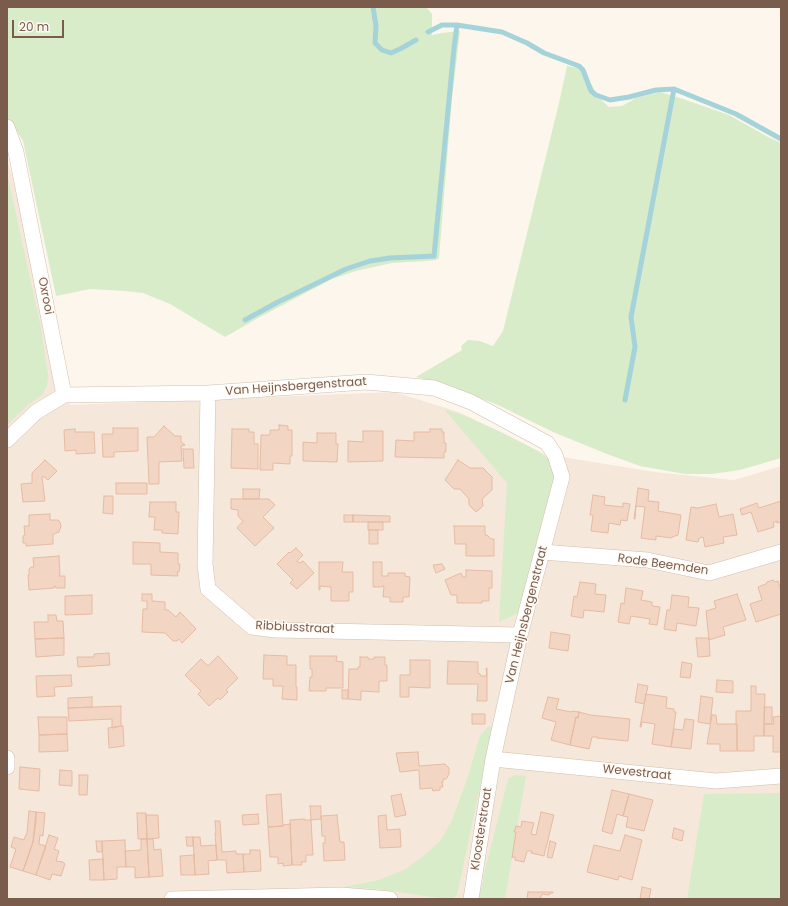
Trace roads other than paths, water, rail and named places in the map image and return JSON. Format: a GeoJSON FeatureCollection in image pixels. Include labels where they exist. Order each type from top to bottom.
{"type":"FeatureCollection","features":[{"type":"Feature","properties":{"kind":"street","name":"Oxrooi"},"geometry":{"type":"LineString","coordinates":[[7,127],[16,152],[64,395]]}},
{"type":"Feature","properties":{"kind":"street","name":"Van Heijnsbergenstraat"},"geometry":{"type":"LineString","coordinates":[[64,395],[208,393],[366,382],[434,388],[471,402],[547,443],[555,455],[562,477],[520,635],[493,759]]}},
{"type":"Feature","properties":{"kind":"street","name":"Ribbiusstraat"},"geometry":{"type":"LineString","coordinates":[[208,393],[205,564],[208,589],[252,627],[275,630],[520,635]]}},
{"type":"Feature","properties":{"kind":"street"},"geometry":{"type":"LineString","coordinates":[[7,440],[36,412],[64,395]]}},
{"type":"Feature","properties":{"kind":"street","name":"Rode Beemden"},"geometry":{"type":"LineString","coordinates":[[542,552],[646,560],[709,573],[781,552]]}},
{"type":"Feature","properties":{"kind":"street"},"geometry":{"type":"LineString","coordinates":[[7,758],[7,767]]}},
{"type":"Feature","properties":{"kind":"street","name":"Wevestraat"},"geometry":{"type":"LineString","coordinates":[[493,759],[716,781],[781,776]]}},
{"type":"Feature","properties":{"kind":"street","name":"Kloosterstraat"},"geometry":{"type":"LineString","coordinates":[[471,899],[493,759]]}},
{"type":"Feature","properties":{"kind":"street"},"geometry":{"type":"LineString","coordinates":[[172,899],[341,895],[390,899]]}},
{"type":"Feature","properties":{"kind":"waterway"},"geometry":{"type":"LineString","coordinates":[[373,7],[376,26],[375,43],[382,50],[391,53],[416,40]]}},
{"type":"Feature","properties":{"kind":"waterway"},"geometry":{"type":"LineString","coordinates":[[428,32],[442,25],[457,25],[502,32],[527,43],[544,53],[579,66],[583,70],[591,91],[596,95],[610,100],[656,90],[674,89],[736,114],[781,139]]}},
{"type":"Feature","properties":{"kind":"waterway"},"geometry":{"type":"LineString","coordinates":[[245,320],[346,269],[370,261],[390,258],[434,256],[457,25]]}},
{"type":"Feature","properties":{"kind":"waterway"},"geometry":{"type":"LineString","coordinates":[[625,400],[635,347],[631,317],[674,89]]}}]}
